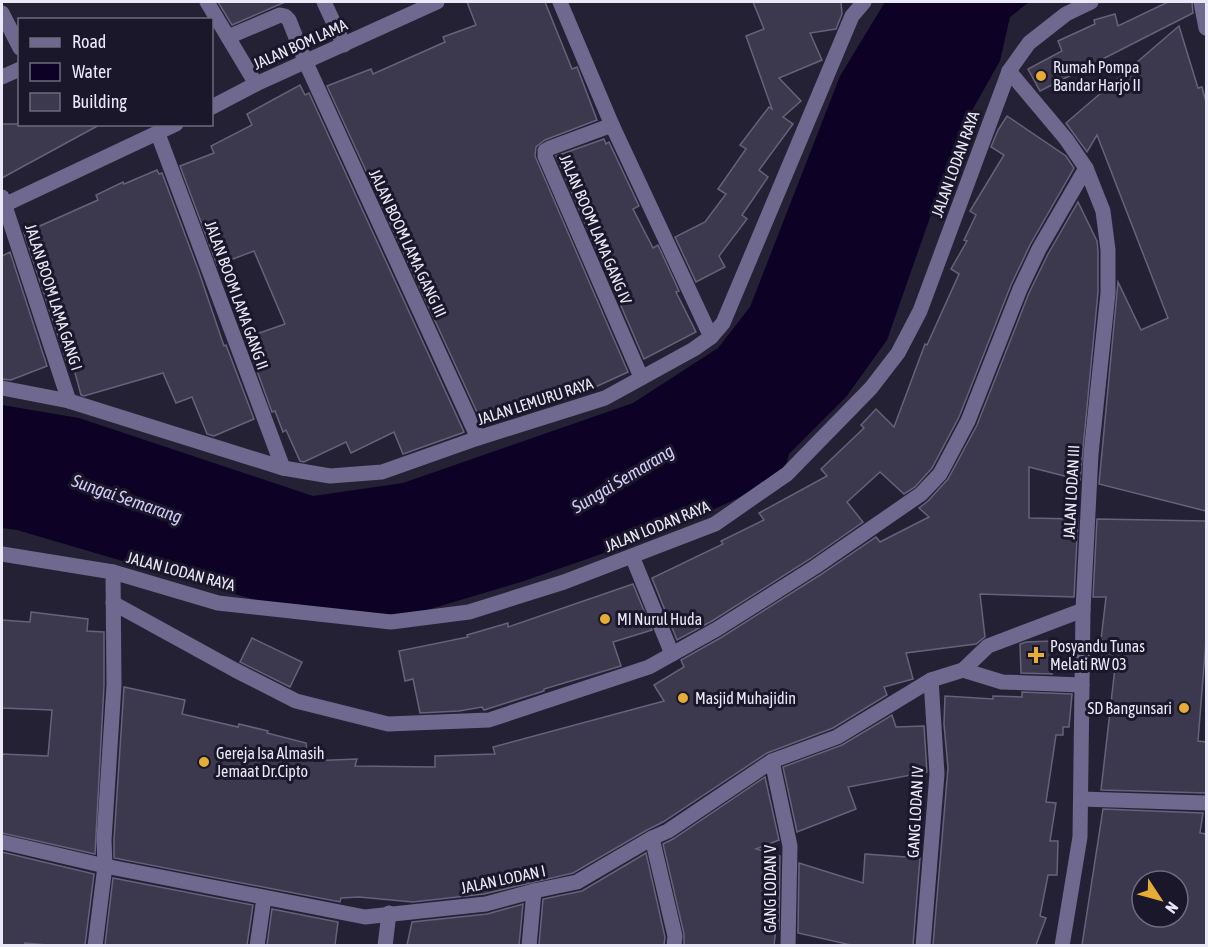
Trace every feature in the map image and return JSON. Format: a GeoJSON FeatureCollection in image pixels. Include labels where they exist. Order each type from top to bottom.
{"type":"FeatureCollection","features":[{"type":"Feature","properties":{"kind":"street"},"geometry":{"type":"LineString","coordinates":[[207,2],[256,84]]}},
{"type":"Feature","properties":{"kind":"street"},"geometry":{"type":"LineString","coordinates":[[324,2],[344,45]]}},
{"type":"Feature","properties":{"kind":"street","name":"JALAN BOM LAMA"},"geometry":{"type":"LineString","coordinates":[[213,106],[437,2]]}},
{"type":"Feature","properties":{"kind":"street"},"geometry":{"type":"LineString","coordinates":[[560,2],[612,125],[711,337]]}},
{"type":"Feature","properties":{"kind":"street","name":"JALAN LEMURU RAYA"},"geometry":{"type":"LineString","coordinates":[[2,388],[69,401],[283,468],[330,476],[382,472],[478,438],[605,398],[694,349],[711,337],[723,323],[852,16],[864,2]]}},
{"type":"Feature","properties":{"kind":"street","name":"JALAN LODAN RAYA"},"geometry":{"type":"LineString","coordinates":[[2,554],[113,572],[218,603],[391,622],[469,612],[564,582],[715,524],[787,474],[871,388],[898,354],[920,311],[1008,71],[1029,43],[1066,14],[1090,2]]}},
{"type":"Feature","properties":{"kind":"street"},"geometry":{"type":"LineString","coordinates":[[1201,2],[1206,27]]}},
{"type":"Feature","properties":{"kind":"street"},"geometry":{"type":"LineString","coordinates":[[2,13],[18,44]]}},
{"type":"Feature","properties":{"kind":"street","name":"JALAN BOOM LAMA GANG III"},"geometry":{"type":"LineString","coordinates":[[228,37],[280,15],[289,20],[306,63],[478,438]]}},
{"type":"Feature","properties":{"kind":"street"},"geometry":{"type":"LineString","coordinates":[[2,77],[18,70]]}},
{"type":"Feature","properties":{"kind":"street","name":"JALAN LODAN III"},"geometry":{"type":"LineString","coordinates":[[1008,71],[1066,139],[1086,168],[1103,211],[1108,250],[1108,292],[1091,454],[1083,610],[1080,837],[1062,945]]}},
{"type":"Feature","properties":{"kind":"street","name":"JALAN BOOM LAMA GANG IV"},"geometry":{"type":"LineString","coordinates":[[612,125],[550,148],[545,151],[545,156],[641,377]]}},
{"type":"Feature","properties":{"kind":"street"},"geometry":{"type":"LineString","coordinates":[[3,203],[172,126]]}},
{"type":"Feature","properties":{"kind":"street","name":"JALAN BOOM LAMA GANG II"},"geometry":{"type":"LineString","coordinates":[[158,134],[283,468]]}},
{"type":"Feature","properties":{"kind":"street"},"geometry":{"type":"LineString","coordinates":[[113,603],[296,701],[388,724],[489,720],[649,667],[717,629],[815,567],[921,494],[940,474],[968,421],[1020,290],[1039,249],[1086,168]]}},
{"type":"Feature","properties":{"kind":"street","name":"JALAN BOOM LAMA GANG I"},"geometry":{"type":"LineString","coordinates":[[3,203],[69,401]]}},
{"type":"Feature","properties":{"kind":"street"},"geometry":{"type":"LineString","coordinates":[[632,556],[672,654]]}},
{"type":"Feature","properties":{"kind":"street"},"geometry":{"type":"LineString","coordinates":[[95,945],[105,866],[104,840],[114,685],[113,572]]}},
{"type":"Feature","properties":{"kind":"street","name":"JALAN LODAN I"},"geometry":{"type":"LineString","coordinates":[[2,842],[105,866],[365,917],[486,904],[577,882],[668,831],[772,761],[837,737],[931,680],[963,670],[988,646],[1083,610]]}},
{"type":"Feature","properties":{"kind":"street"},"geometry":{"type":"LineString","coordinates":[[963,670],[1002,682],[1082,685]]}},
{"type":"Feature","properties":{"kind":"street","name":"GANG LODAN IV"},"geometry":{"type":"LineString","coordinates":[[923,945],[937,774],[931,680]]}},
{"type":"Feature","properties":{"kind":"street","name":"GANG LODAN V"},"geometry":{"type":"LineString","coordinates":[[772,761],[790,846],[788,945]]}},
{"type":"Feature","properties":{"kind":"street"},"geometry":{"type":"LineString","coordinates":[[1081,800],[1206,804]]}},
{"type":"Feature","properties":{"kind":"street"},"geometry":{"type":"LineString","coordinates":[[652,838],[675,936],[674,945]]}},
{"type":"Feature","properties":{"kind":"street"},"geometry":{"type":"LineString","coordinates":[[529,945],[534,891]]}},
{"type":"Feature","properties":{"kind":"street"},"geometry":{"type":"LineString","coordinates":[[257,945],[264,898]]}},
{"type":"Feature","properties":{"kind":"street"},"geometry":{"type":"LineString","coordinates":[[385,945],[390,913]]}},
{"type":"Feature","properties":{"kind":"water","name":"Sungai Semarang"},"geometry":{"type":"Polygon","coordinates":[[[885,2],[1029,2],[1010,17],[1000,61],[960,132],[887,340],[846,397],[789,454],[784,472],[734,500],[667,531],[524,581],[400,618],[282,608],[17,530],[2,528],[2,405],[79,418],[313,496],[403,483],[633,403],[718,348],[750,307],[840,76],[885,2]]]}},
{"type":"Feature","properties":{"kind":"building"},"geometry":{"type":"Polygon","coordinates":[[[218,2],[285,2],[232,25],[218,2]]]}},
{"type":"Feature","properties":{"kind":"building"},"geometry":{"type":"Polygon","coordinates":[[[467,2],[545,2],[572,69],[577,67],[597,120],[545,140],[536,147],[535,156],[628,372],[591,389],[589,384],[561,401],[556,392],[529,405],[527,400],[482,423],[327,86],[371,69],[373,74],[445,42],[443,37],[476,25],[467,2]]]}},
{"type":"Feature","properties":{"kind":"building"},"geometry":{"type":"Polygon","coordinates":[[[753,2],[841,2],[842,14],[836,29],[810,33],[822,60],[779,78],[801,101],[783,117],[793,124],[759,170],[768,177],[742,215],[747,219],[719,256],[725,267],[696,282],[675,237],[705,222],[726,194],[718,189],[746,149],[740,145],[769,107],[772,109],[746,36],[764,29],[753,2]]]}},
{"type":"Feature","properties":{"kind":"building"},"geometry":{"type":"Polygon","coordinates":[[[1168,2],[1192,2],[1193,13],[1040,91],[1028,69],[1062,51],[1058,41],[1095,24],[1094,20],[1115,14],[1118,26],[1168,2]]]}},
{"type":"Feature","properties":{"kind":"building"},"geometry":{"type":"Polygon","coordinates":[[[1179,26],[1198,88],[1202,87],[1206,102],[1206,511],[1099,484],[1118,282],[1141,330],[1168,318],[1097,135],[1087,152],[1066,123],[1179,26]]]}},
{"type":"Feature","properties":{"kind":"building"},"geometry":{"type":"Polygon","coordinates":[[[300,85],[305,95],[309,93],[464,432],[462,433],[403,454],[394,432],[351,453],[346,442],[304,462],[300,461],[286,430],[283,432],[275,411],[272,412],[245,338],[285,324],[254,251],[217,265],[180,166],[214,153],[211,146],[252,125],[247,114],[300,85]]]}},
{"type":"Feature","properties":{"kind":"building"},"geometry":{"type":"Polygon","coordinates":[[[1007,116],[1066,156],[1074,168],[1030,245],[1011,285],[959,417],[932,468],[915,487],[904,494],[880,472],[847,502],[863,522],[810,559],[712,621],[677,640],[652,578],[723,544],[721,541],[764,520],[759,513],[827,476],[821,469],[864,428],[861,425],[876,409],[894,427],[925,344],[927,345],[959,274],[951,269],[967,241],[964,240],[976,215],[970,211],[1004,155],[991,147],[1007,116]]]}},
{"type":"Feature","properties":{"kind":"building"},"geometry":{"type":"Polygon","coordinates":[[[2,124],[97,126],[2,178],[2,124]]]}},
{"type":"Feature","properties":{"kind":"building"},"geometry":{"type":"Polygon","coordinates":[[[604,139],[606,144],[609,142],[639,206],[633,209],[653,248],[658,245],[679,291],[676,292],[696,332],[644,359],[556,156],[604,139]]]}},
{"type":"Feature","properties":{"kind":"building"},"geometry":{"type":"Polygon","coordinates":[[[157,170],[159,174],[162,173],[224,346],[226,345],[254,419],[214,436],[207,434],[192,397],[176,403],[163,373],[81,395],[71,358],[66,360],[24,233],[98,200],[96,195],[123,182],[124,184],[157,170]]]}},
{"type":"Feature","properties":{"kind":"building"},"geometry":{"type":"Polygon","coordinates":[[[1078,202],[1097,241],[1098,251],[1098,292],[1080,480],[1029,467],[1029,518],[1078,519],[1074,597],[980,594],[985,637],[976,644],[906,653],[913,679],[884,687],[887,695],[833,728],[767,753],[663,822],[573,873],[484,894],[413,902],[359,897],[341,898],[340,902],[114,858],[124,687],[185,700],[182,714],[238,727],[239,724],[306,743],[308,761],[357,759],[355,766],[435,767],[435,756],[495,754],[493,747],[664,701],[654,685],[684,667],[681,660],[722,637],[876,537],[880,542],[929,517],[919,508],[948,479],[977,425],[1029,293],[1078,202]]]}},
{"type":"Feature","properties":{"kind":"building"},"geometry":{"type":"Polygon","coordinates":[[[10,252],[47,366],[11,380],[2,379],[2,256],[10,252]]]}},
{"type":"Feature","properties":{"kind":"building"},"geometry":{"type":"Polygon","coordinates":[[[1097,519],[1206,521],[1206,641],[1198,741],[1206,742],[1206,793],[1101,790],[1116,659],[1102,658],[1105,641],[1101,640],[1106,597],[1093,597],[1097,519]]]}},
{"type":"Feature","properties":{"kind":"building"},"geometry":{"type":"Polygon","coordinates":[[[633,584],[652,630],[613,642],[621,666],[484,710],[482,707],[420,713],[413,679],[405,681],[399,651],[468,637],[467,635],[508,623],[508,627],[633,584]]]}},
{"type":"Feature","properties":{"kind":"building"},"geometry":{"type":"Polygon","coordinates":[[[31,612],[88,619],[87,631],[104,632],[104,685],[95,854],[2,833],[2,754],[48,756],[52,710],[2,708],[2,620],[30,622],[31,612]]]}},
{"type":"Feature","properties":{"kind":"building"},"geometry":{"type":"Polygon","coordinates":[[[252,638],[302,662],[290,687],[240,662],[252,638]]]}},
{"type":"Feature","properties":{"kind":"building","name":"Posyandu Tunas Melati RW 03"},"geometry":{"type":"Polygon","coordinates":[[[1052,641],[1052,674],[1021,673],[1020,644],[1052,641]]]}},
{"type":"Feature","properties":{"kind":"building"},"geometry":{"type":"Polygon","coordinates":[[[1022,692],[1072,694],[1069,727],[1063,727],[1063,735],[1056,735],[1046,802],[1056,803],[1050,841],[1058,841],[1057,875],[1048,875],[1040,916],[1046,918],[1036,945],[933,945],[948,768],[944,724],[945,696],[993,699],[993,696],[1022,697],[1022,692]]]}},
{"type":"Feature","properties":{"kind":"building"},"geometry":{"type":"Polygon","coordinates":[[[892,715],[896,727],[924,726],[927,772],[848,787],[856,809],[797,832],[783,767],[842,745],[892,715]]]}},
{"type":"Feature","properties":{"kind":"building"},"geometry":{"type":"Polygon","coordinates":[[[765,777],[779,840],[756,849],[780,856],[779,929],[776,928],[774,945],[684,945],[684,934],[663,844],[765,777]]]}},
{"type":"Feature","properties":{"kind":"building"},"geometry":{"type":"Polygon","coordinates":[[[1103,809],[1203,813],[1200,833],[1206,834],[1206,945],[1082,945],[1103,809]]]}},
{"type":"Feature","properties":{"kind":"building"},"geometry":{"type":"Polygon","coordinates":[[[2,852],[94,874],[85,945],[25,943],[24,945],[2,945],[2,852]]]}},
{"type":"Feature","properties":{"kind":"building"},"geometry":{"type":"Polygon","coordinates":[[[646,853],[665,937],[664,945],[539,945],[543,899],[582,891],[646,853]]]}},
{"type":"Feature","properties":{"kind":"building"},"geometry":{"type":"Polygon","coordinates":[[[865,854],[920,858],[913,945],[851,945],[798,933],[799,863],[863,883],[865,854]]]}},
{"type":"Feature","properties":{"kind":"building"},"geometry":{"type":"Polygon","coordinates":[[[113,878],[253,905],[247,945],[105,945],[113,878]]]}},
{"type":"Feature","properties":{"kind":"building"},"geometry":{"type":"Polygon","coordinates":[[[523,904],[519,945],[407,945],[412,922],[487,914],[523,904]]]}},
{"type":"Feature","properties":{"kind":"building"},"geometry":{"type":"Polygon","coordinates":[[[272,909],[338,922],[335,945],[267,945],[272,909]]]}},
{"type":"Feature","properties":{"kind":"place","name":"Rumah Pompa Bandar Harjo II"},"geometry":{"type":"Point","coordinates":[1041,76]}},
{"type":"Feature","properties":{"kind":"place","name":"MI Nurul Huda"},"geometry":{"type":"Point","coordinates":[605,619]}},
{"type":"Feature","properties":{"kind":"place","name":"Posyandu Tunas Melati RW 03"},"geometry":{"type":"Point","coordinates":[1036,655]}},
{"type":"Feature","properties":{"kind":"place","name":"Masjid Muhajidin"},"geometry":{"type":"Point","coordinates":[683,698]}},
{"type":"Feature","properties":{"kind":"place","name":"SD Bangunsari"},"geometry":{"type":"Point","coordinates":[1184,708]}},
{"type":"Feature","properties":{"kind":"place","name":"Gereja Isa Almasih Jemaat Dr.Cipto"},"geometry":{"type":"Point","coordinates":[204,762]}}]}
